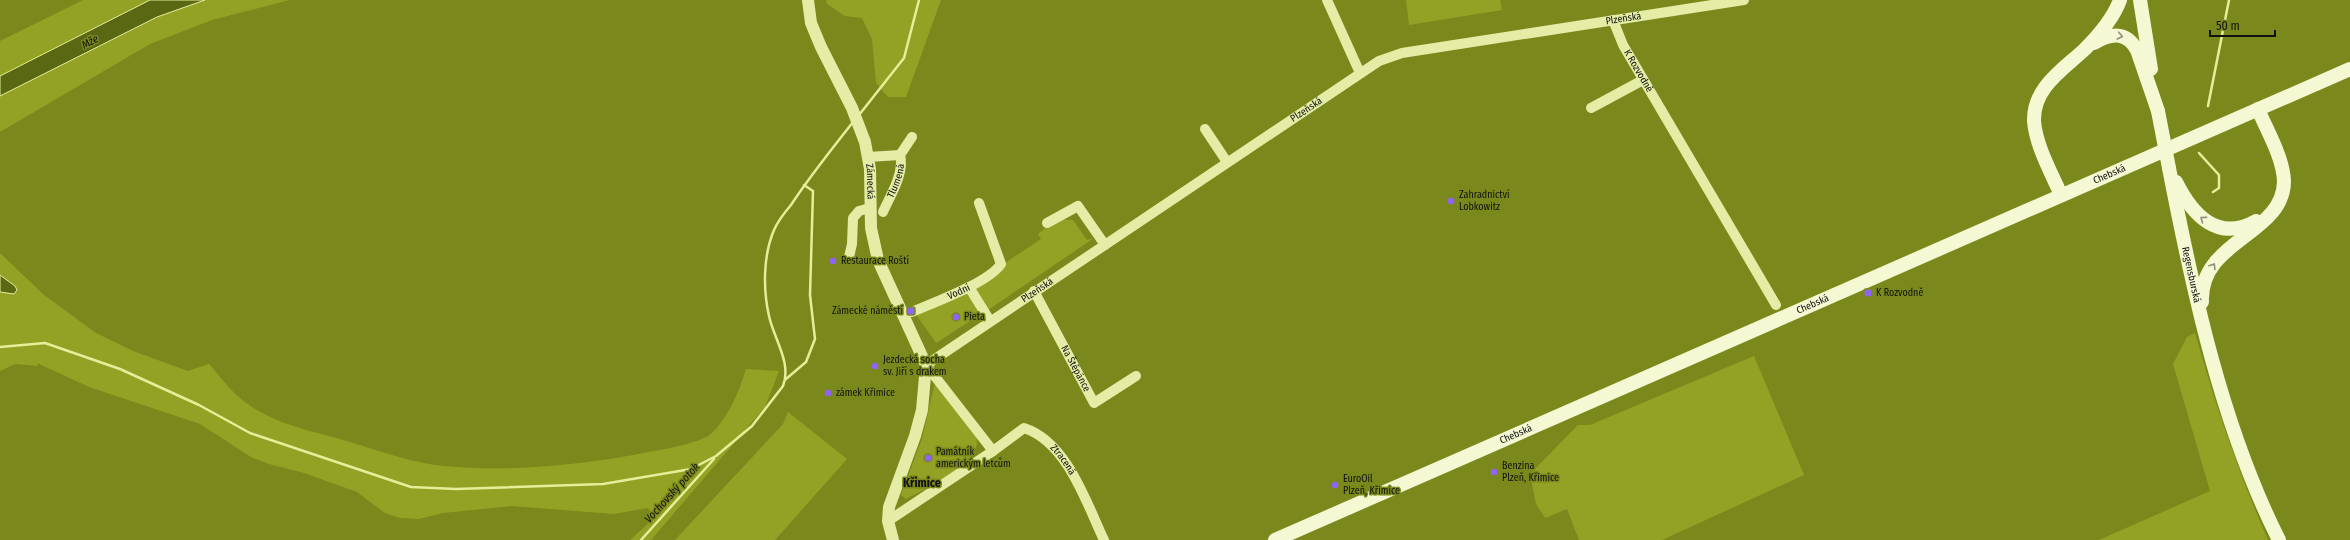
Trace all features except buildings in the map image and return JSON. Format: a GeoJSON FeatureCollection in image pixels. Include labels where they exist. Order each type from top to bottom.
{"type":"FeatureCollection","features":[{"type":"Feature","properties":{"kind":"main road"},"geometry":{"type":"LineString","coordinates":[[2061,195],[2037,137],[2035,110],[2039,97],[2046,85],[2085,49],[2110,20],[2120,0]]}},
{"type":"Feature","properties":{"kind":"main road"},"geometry":{"type":"LineString","coordinates":[[2140,0],[2154,96]]}},
{"type":"Feature","properties":{"kind":"main road"},"geometry":{"type":"LineString","coordinates":[[2085,49],[2112,35],[2127,38],[2137,50],[2154,96],[2169,168],[2176,190],[2194,212],[2203,220],[2223,228],[2238,228],[2253,223],[2276,207]]}},
{"type":"Feature","properties":{"kind":"main road","name":"Chebská"},"geometry":{"type":"LineString","coordinates":[[1276,540],[2350,69]]}},
{"type":"Feature","properties":{"kind":"main road"},"geometry":{"type":"LineString","coordinates":[[2206,330],[2202,297],[2205,282],[2213,265],[2220,256],[2262,222],[2276,207],[2284,182],[2282,167],[2258,109]]}},
{"type":"Feature","properties":{"kind":"main road","name":"Regensburská"},"geometry":{"type":"LineString","coordinates":[[2176,190],[2206,330],[2243,456],[2266,513],[2279,540]]}},
{"type":"Feature","properties":{"kind":"street","name":"Zámecká"},"geometry":{"type":"LineString","coordinates":[[808,0],[811,23],[821,47],[846,96],[864,138],[868,157],[872,238],[878,260],[926,365]]}},
{"type":"Feature","properties":{"kind":"street"},"geometry":{"type":"LineString","coordinates":[[1327,0],[1360,73]]}},
{"type":"Feature","properties":{"kind":"street","name":"Plzeňská"},"geometry":{"type":"LineString","coordinates":[[926,365],[1226,162],[1379,61],[1402,53],[1744,0]]}},
{"type":"Feature","properties":{"kind":"street","name":"K Rozvodně"},"geometry":{"type":"LineString","coordinates":[[1613,20],[1623,46],[1776,306]]}},
{"type":"Feature","properties":{"kind":"street"},"geometry":{"type":"LineString","coordinates":[[1591,108],[1643,80]]}},
{"type":"Feature","properties":{"kind":"street"},"geometry":{"type":"LineString","coordinates":[[1205,129],[1226,162]]}},
{"type":"Feature","properties":{"kind":"street"},"geometry":{"type":"LineString","coordinates":[[900,155],[912,137]]}},
{"type":"Feature","properties":{"kind":"street","name":"Tlumená"},"geometry":{"type":"LineString","coordinates":[[868,157],[900,155],[902,162],[900,172],[883,212]]}},
{"type":"Feature","properties":{"kind":"street","name":"Vodní"},"geometry":{"type":"LineString","coordinates":[[912,312],[969,287],[996,271],[1001,264],[979,203]]}},
{"type":"Feature","properties":{"kind":"street"},"geometry":{"type":"LineString","coordinates":[[1047,223],[1078,206],[1105,245]]}},
{"type":"Feature","properties":{"kind":"street"},"geometry":{"type":"LineString","coordinates":[[849,257],[852,244],[853,218],[859,211],[870,208]]}},
{"type":"Feature","properties":{"kind":"street"},"geometry":{"type":"LineString","coordinates":[[969,287],[990,321]]}},
{"type":"Feature","properties":{"kind":"street","name":"Na Štěpánce"},"geometry":{"type":"LineString","coordinates":[[1034,291],[1094,403],[1136,376]]}},
{"type":"Feature","properties":{"kind":"street"},"geometry":{"type":"LineString","coordinates":[[890,530],[993,452],[926,365]]}},
{"type":"Feature","properties":{"kind":"street"},"geometry":{"type":"LineString","coordinates":[[890,530],[891,499],[910,452],[922,410],[926,365]]}},
{"type":"Feature","properties":{"kind":"street","name":"Ztracená"},"geometry":{"type":"LineString","coordinates":[[993,452],[1024,428],[1036,432],[1067,461],[1104,540]]}},
{"type":"Feature","properties":{"kind":"shaded area"},"geometry":{"type":"Polygon","coordinates":[[[83,0],[151,0],[0,76],[0,41],[83,0]]]}},
{"type":"Feature","properties":{"kind":"shaded area"},"geometry":{"type":"Polygon","coordinates":[[[205,0],[290,0],[212,20],[150,44],[0,132],[0,96],[157,17],[205,0]]]}},
{"type":"Feature","properties":{"kind":"shaded area"},"geometry":{"type":"Polygon","coordinates":[[[826,0],[941,0],[906,97],[888,97],[876,83],[872,39],[862,18],[845,16],[827,4],[826,0]]]}},
{"type":"Feature","properties":{"kind":"shaded area"},"geometry":{"type":"Polygon","coordinates":[[[1406,0],[1500,0],[1502,10],[1409,25],[1406,0]]]}},
{"type":"Feature","properties":{"kind":"shaded area"},"geometry":{"type":"Polygon","coordinates":[[[1056,219],[1073,220],[1087,240],[1094,238],[988,310],[976,289],[1005,263],[1041,239],[1038,234],[1056,219]]]}},
{"type":"Feature","properties":{"kind":"shaded area"},"geometry":{"type":"Polygon","coordinates":[[[0,253],[44,295],[96,333],[133,351],[188,371],[209,364],[240,398],[265,415],[292,426],[396,456],[444,466],[468,468],[515,468],[563,465],[610,459],[697,441],[712,433],[724,419],[733,403],[746,369],[779,371],[765,407],[651,540],[630,540],[651,521],[652,513],[648,508],[614,514],[512,506],[443,513],[419,519],[400,518],[385,513],[357,492],[304,473],[269,464],[251,457],[200,424],[89,387],[37,363],[38,366],[15,364],[0,371],[0,292],[14,294],[17,290],[15,286],[0,275],[0,253]]]}},
{"type":"Feature","properties":{"kind":"shaded area"},"geometry":{"type":"Polygon","coordinates":[[[967,293],[981,314],[936,343],[915,313],[967,293]]]}},
{"type":"Feature","properties":{"kind":"shaded area"},"geometry":{"type":"Polygon","coordinates":[[[2195,333],[2228,438],[2268,540],[2099,540],[2210,491],[2173,364],[2187,337],[2195,333]]]}},
{"type":"Feature","properties":{"kind":"shaded area"},"geometry":{"type":"Polygon","coordinates":[[[1754,356],[1804,475],[1662,540],[1579,540],[1567,509],[1545,518],[1536,504],[1530,474],[1578,425],[1590,425],[1754,356]]]}},
{"type":"Feature","properties":{"kind":"shaded area"},"geometry":{"type":"Polygon","coordinates":[[[935,382],[976,435],[976,446],[972,456],[952,474],[940,482],[906,499],[901,495],[922,439],[935,382]]]}},
{"type":"Feature","properties":{"kind":"shaded area"},"geometry":{"type":"Polygon","coordinates":[[[788,412],[847,459],[775,540],[675,540],[783,424],[788,412]]]}},
{"type":"Feature","properties":{"kind":"water","name":"Mže"},"geometry":{"type":"Polygon","coordinates":[[[150,0],[205,0],[157,17],[0,96],[0,76],[150,0]]]}},
{"type":"Feature","properties":{"kind":"water"},"geometry":{"type":"Polygon","coordinates":[[[0,275],[15,286],[17,290],[14,294],[0,292],[0,275]]]}},
{"type":"Feature","properties":{"kind":"waterway"},"geometry":{"type":"LineString","coordinates":[[859,115],[904,58],[919,0]]}},
{"type":"Feature","properties":{"kind":"waterway"},"geometry":{"type":"LineString","coordinates":[[2208,106],[2229,0]]}},
{"type":"Feature","properties":{"kind":"waterway"},"geometry":{"type":"LineString","coordinates":[[0,347],[45,343],[120,369],[199,405],[250,433],[411,487],[456,489],[603,484],[691,469],[716,456],[752,426],[783,386],[785,377],[784,360],[771,325],[767,306],[765,284],[766,262],[770,240],[782,217],[813,173],[853,122]]}},
{"type":"Feature","properties":{"kind":"waterway"},"geometry":{"type":"LineString","coordinates":[[2199,153],[2219,175],[2219,188],[2213,192]]}},
{"type":"Feature","properties":{"kind":"waterway"},"geometry":{"type":"LineString","coordinates":[[786,379],[806,362],[815,339],[810,295],[813,191],[804,185]]}},
{"type":"Feature","properties":{"kind":"waterway","name":"Vochovský potok"},"geometry":{"type":"LineString","coordinates":[[641,540],[714,459]]}},
{"type":"Feature","properties":{"kind":"place","name":"Zahradnictví Lobkowitz"},"geometry":{"type":"Point","coordinates":[1451,201]}},
{"type":"Feature","properties":{"kind":"place","name":"Restaurace Roští"},"geometry":{"type":"Point","coordinates":[833,261]}},
{"type":"Feature","properties":{"kind":"place","name":"K Rozvodně"},"geometry":{"type":"Point","coordinates":[1868,293]}},
{"type":"Feature","properties":{"kind":"place","name":"Zámecké náměstí"},"geometry":{"type":"Point","coordinates":[911,311]}},
{"type":"Feature","properties":{"kind":"place","name":"Pieta"},"geometry":{"type":"Point","coordinates":[956,317]}},
{"type":"Feature","properties":{"kind":"place","name":"Jezdecká socha sv. Jiří s drakem"},"geometry":{"type":"Point","coordinates":[875,366]}},
{"type":"Feature","properties":{"kind":"place","name":"zámek Křimice"},"geometry":{"type":"Point","coordinates":[828,393]}},
{"type":"Feature","properties":{"kind":"place","name":"Památník americkým letcům"},"geometry":{"type":"Point","coordinates":[928,458]}},
{"type":"Feature","properties":{"kind":"place","name":"Benzina Plzeň, Křimice"},"geometry":{"type":"Point","coordinates":[1494,472]}},
{"type":"Feature","properties":{"kind":"place","name":"EuroOil Plzeň, Křimice"},"geometry":{"type":"Point","coordinates":[1335,485]}},
{"type":"Feature","properties":{"kind":"district","name":"Křimice"},"geometry":{"type":"Point","coordinates":[922,483]}}]}
